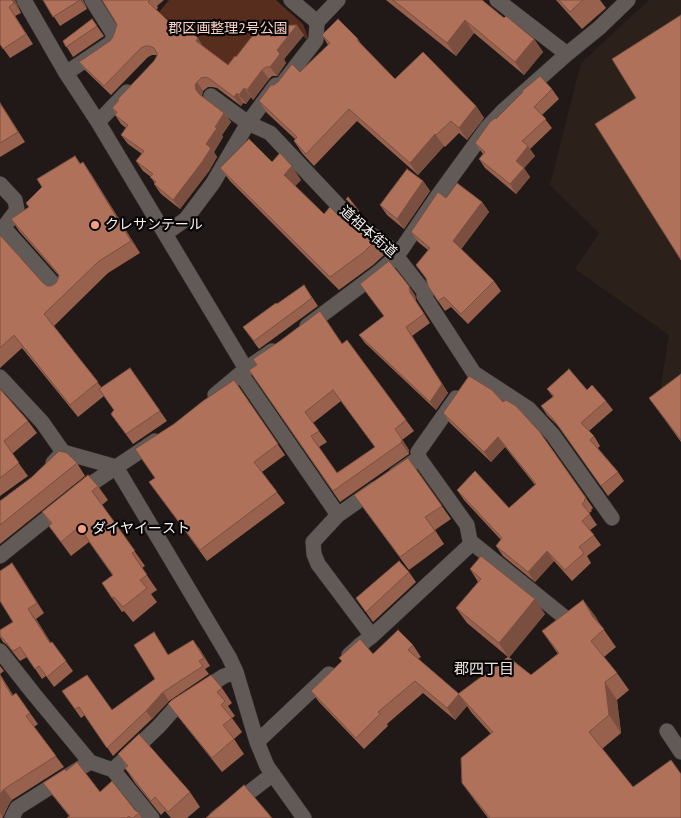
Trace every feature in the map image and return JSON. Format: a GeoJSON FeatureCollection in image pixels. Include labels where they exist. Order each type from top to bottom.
{"type":"FeatureCollection","features":[{"type":"Feature","properties":{"kind":"street"},"geometry":{"type":"LineString","coordinates":[[24,0],[66,73],[98,122],[165,234],[244,372],[338,515]]}},
{"type":"Feature","properties":{"kind":"street"},"geometry":{"type":"LineString","coordinates":[[66,73],[111,43],[114,35],[92,0]]}},
{"type":"Feature","properties":{"kind":"street"},"geometry":{"type":"LineString","coordinates":[[291,0],[317,22]]}},
{"type":"Feature","properties":{"kind":"street"},"geometry":{"type":"LineString","coordinates":[[165,234],[186,219],[208,190],[248,123],[276,86],[279,88],[316,40],[317,22],[338,0]]}},
{"type":"Feature","properties":{"kind":"street"},"geometry":{"type":"LineString","coordinates":[[497,0],[567,54]]}},
{"type":"Feature","properties":{"kind":"street"},"geometry":{"type":"LineString","coordinates":[[296,334],[398,256],[437,197],[487,128],[504,110],[599,28],[628,0]]}},
{"type":"Feature","properties":{"kind":"street"},"geometry":{"type":"LineString","coordinates":[[98,122],[135,84]]}},
{"type":"Feature","properties":{"kind":"street","name":"道祖本街道"},"geometry":{"type":"LineString","coordinates":[[211,96],[248,123],[270,133],[354,222],[398,256],[426,294],[424,296],[468,381],[529,409],[552,435],[612,518]]}},
{"type":"Feature","properties":{"kind":"street"},"geometry":{"type":"LineString","coordinates":[[0,184],[15,200],[17,210],[2,230],[58,289]]}},
{"type":"Feature","properties":{"kind":"street"},"geometry":{"type":"LineString","coordinates":[[205,404],[244,372],[282,345]]}},
{"type":"Feature","properties":{"kind":"street"},"geometry":{"type":"LineString","coordinates":[[0,377],[42,422],[63,452],[116,467],[200,606],[236,672],[257,742],[267,766],[304,818]]}},
{"type":"Feature","properties":{"kind":"street"},"geometry":{"type":"LineString","coordinates":[[257,742],[360,644],[372,636],[470,545],[467,525],[419,458],[418,452],[468,381]]}},
{"type":"Feature","properties":{"kind":"street"},"geometry":{"type":"LineString","coordinates":[[0,556],[85,487],[169,432]]}},
{"type":"Feature","properties":{"kind":"street"},"geometry":{"type":"LineString","coordinates":[[41,476],[63,452]]}},
{"type":"Feature","properties":{"kind":"street"},"geometry":{"type":"LineString","coordinates":[[372,636],[318,564],[314,554],[313,542],[338,515],[419,458]]}},
{"type":"Feature","properties":{"kind":"street"},"geometry":{"type":"LineString","coordinates":[[470,540],[563,616]]}},
{"type":"Feature","properties":{"kind":"street"},"geometry":{"type":"LineString","coordinates":[[0,651],[32,693],[90,762],[113,770],[152,818]]}},
{"type":"Feature","properties":{"kind":"street"},"geometry":{"type":"LineString","coordinates":[[113,770],[176,707],[224,676],[236,672]]}},
{"type":"Feature","properties":{"kind":"street"},"geometry":{"type":"LineString","coordinates":[[667,731],[681,752]]}},
{"type":"Feature","properties":{"kind":"street"},"geometry":{"type":"LineString","coordinates":[[12,818],[18,808],[90,762]]}},
{"type":"Feature","properties":{"kind":"street"},"geometry":{"type":"LineString","coordinates":[[216,818],[273,774]]}},
{"type":"Feature","properties":{"kind":"shaded area"},"geometry":{"type":"Polygon","coordinates":[[[649,0],[681,0],[681,380],[660,392],[669,335],[575,269],[599,233],[550,185],[581,63],[649,0]]]}},
{"type":"Feature","properties":{"kind":"green space","name":"郡区画整理2号公園"},"geometry":{"type":"Polygon","coordinates":[[[169,0],[276,0],[303,24],[308,37],[306,39],[297,31],[233,71],[159,12],[169,0]]]}},
{"type":"Feature","properties":{"kind":"building"},"geometry":{"type":"Polygon","coordinates":[[[0,0],[12,0],[14,3],[9,7],[26,34],[3,49],[0,44],[0,0]]]}},
{"type":"Feature","properties":{"kind":"building"},"geometry":{"type":"Polygon","coordinates":[[[43,0],[80,0],[53,17],[43,0]]]}},
{"type":"Feature","properties":{"kind":"building"},"geometry":{"type":"Polygon","coordinates":[[[102,0],[150,0],[148,2],[176,28],[177,26],[182,31],[186,28],[198,38],[196,41],[228,65],[260,26],[297,25],[277,50],[280,54],[270,67],[262,70],[247,90],[244,88],[239,95],[237,93],[234,97],[206,77],[201,78],[197,82],[195,85],[199,94],[224,113],[206,144],[211,148],[173,200],[154,184],[156,182],[150,177],[153,174],[136,161],[144,151],[121,135],[128,125],[115,115],[117,112],[112,108],[118,99],[154,61],[157,53],[154,48],[145,46],[141,48],[104,86],[79,62],[113,37],[117,25],[102,0]]]}},
{"type":"Feature","properties":{"kind":"building"},"geometry":{"type":"Polygon","coordinates":[[[393,0],[482,0],[504,18],[506,16],[534,39],[515,62],[465,20],[447,43],[393,0]]]}},
{"type":"Feature","properties":{"kind":"building"},"geometry":{"type":"Polygon","coordinates":[[[559,0],[583,0],[570,12],[559,0]]]}},
{"type":"Feature","properties":{"kind":"building"},"geometry":{"type":"Polygon","coordinates":[[[681,15],[681,260],[595,124],[636,98],[612,59],[681,15]]]}},
{"type":"Feature","properties":{"kind":"building"},"geometry":{"type":"Polygon","coordinates":[[[92,19],[97,26],[66,47],[63,41],[92,19]]]}},
{"type":"Feature","properties":{"kind":"building"},"geometry":{"type":"Polygon","coordinates":[[[338,19],[395,79],[423,52],[476,106],[459,128],[451,121],[435,134],[410,163],[349,109],[306,154],[294,141],[297,137],[259,101],[271,85],[278,82],[292,64],[300,72],[330,43],[322,35],[338,19]]]}},
{"type":"Feature","properties":{"kind":"building"},"geometry":{"type":"Polygon","coordinates":[[[540,76],[552,89],[534,107],[546,119],[522,141],[528,146],[516,161],[524,168],[510,184],[479,159],[485,152],[475,143],[490,122],[496,119],[522,91],[540,76]]]}},
{"type":"Feature","properties":{"kind":"building"},"geometry":{"type":"Polygon","coordinates":[[[0,103],[18,132],[0,143],[0,103]]]}},
{"type":"Feature","properties":{"kind":"building"},"geometry":{"type":"Polygon","coordinates":[[[249,139],[272,162],[280,153],[292,166],[284,175],[324,214],[330,207],[374,242],[364,252],[330,277],[220,168],[249,139]]]}},
{"type":"Feature","properties":{"kind":"building"},"geometry":{"type":"Polygon","coordinates":[[[75,156],[80,164],[83,162],[131,241],[99,261],[44,314],[98,382],[70,405],[14,335],[0,348],[0,235],[43,283],[51,286],[56,283],[59,275],[11,219],[29,207],[26,203],[42,187],[37,179],[75,156]]]}},
{"type":"Feature","properties":{"kind":"building"},"geometry":{"type":"Polygon","coordinates":[[[407,169],[423,181],[397,219],[380,205],[407,169]]]}},
{"type":"Feature","properties":{"kind":"building"},"geometry":{"type":"Polygon","coordinates":[[[457,183],[482,202],[453,241],[494,281],[461,314],[444,297],[438,301],[428,286],[426,278],[416,265],[430,248],[411,232],[438,192],[446,198],[457,183]]]}},
{"type":"Feature","properties":{"kind":"building"},"geometry":{"type":"Polygon","coordinates":[[[348,197],[359,211],[346,199],[348,197]]]}},
{"type":"Feature","properties":{"kind":"building"},"geometry":{"type":"Polygon","coordinates":[[[389,261],[409,286],[410,292],[424,314],[406,327],[442,384],[430,402],[359,335],[384,316],[360,284],[389,261]]]}},
{"type":"Feature","properties":{"kind":"building"},"geometry":{"type":"Polygon","coordinates":[[[304,285],[312,298],[254,341],[243,327],[304,285]]]}},
{"type":"Feature","properties":{"kind":"building"},"geometry":{"type":"Polygon","coordinates":[[[320,311],[342,344],[347,340],[406,420],[395,429],[402,439],[401,443],[333,491],[249,370],[257,365],[253,359],[320,311]],[[333,390],[305,412],[319,431],[311,436],[337,473],[375,447],[333,390]]]}},
{"type":"Feature","properties":{"kind":"building"},"geometry":{"type":"Polygon","coordinates":[[[130,368],[160,411],[126,434],[111,414],[114,410],[99,389],[130,368]]]}},
{"type":"Feature","properties":{"kind":"building"},"geometry":{"type":"Polygon","coordinates":[[[569,369],[587,390],[592,385],[606,401],[581,423],[594,436],[590,440],[618,472],[601,486],[554,420],[541,406],[554,396],[547,389],[569,369]]]}},
{"type":"Feature","properties":{"kind":"building"},"geometry":{"type":"Polygon","coordinates":[[[681,374],[681,440],[649,398],[681,374]]]}},
{"type":"Feature","properties":{"kind":"building"},"geometry":{"type":"Polygon","coordinates":[[[469,376],[492,390],[503,402],[506,400],[516,406],[539,431],[586,498],[582,504],[590,514],[582,521],[594,535],[579,547],[584,553],[565,570],[547,551],[528,572],[496,546],[502,538],[457,490],[475,471],[509,508],[536,484],[498,437],[484,452],[443,413],[469,376]]]}},
{"type":"Feature","properties":{"kind":"building"},"geometry":{"type":"Polygon","coordinates":[[[234,380],[278,444],[254,462],[277,492],[200,550],[149,482],[155,478],[135,449],[174,424],[234,380]]]}},
{"type":"Feature","properties":{"kind":"building"},"geometry":{"type":"Polygon","coordinates":[[[0,389],[28,421],[4,441],[19,463],[0,478],[0,389]]]}},
{"type":"Feature","properties":{"kind":"building"},"geometry":{"type":"Polygon","coordinates":[[[59,451],[67,453],[77,463],[0,525],[0,501],[32,477],[59,451]]]}},
{"type":"Feature","properties":{"kind":"building"},"geometry":{"type":"Polygon","coordinates":[[[408,458],[442,506],[425,517],[435,531],[400,557],[354,495],[408,458]]]}},
{"type":"Feature","properties":{"kind":"building"},"geometry":{"type":"Polygon","coordinates":[[[88,475],[98,486],[92,491],[135,551],[132,553],[147,575],[140,580],[147,588],[123,607],[114,597],[112,598],[102,583],[113,575],[79,527],[61,542],[49,526],[52,523],[42,512],[88,475]]]}},
{"type":"Feature","properties":{"kind":"building"},"geometry":{"type":"Polygon","coordinates":[[[481,556],[535,599],[499,643],[456,608],[481,579],[470,569],[481,556]]]}},
{"type":"Feature","properties":{"kind":"building"},"geometry":{"type":"Polygon","coordinates":[[[399,561],[409,572],[366,612],[356,598],[399,561]]]}},
{"type":"Feature","properties":{"kind":"building"},"geometry":{"type":"Polygon","coordinates":[[[12,563],[37,603],[28,609],[50,643],[52,642],[66,661],[47,677],[39,666],[35,669],[20,647],[13,651],[0,635],[0,630],[13,622],[0,601],[0,571],[12,563]]]}},
{"type":"Feature","properties":{"kind":"building"},"geometry":{"type":"Polygon","coordinates":[[[583,600],[593,617],[604,629],[591,641],[617,673],[605,682],[609,715],[589,732],[633,787],[671,760],[681,774],[681,818],[490,818],[462,783],[461,758],[493,732],[458,694],[508,657],[531,675],[559,653],[542,631],[583,600]]]}},
{"type":"Feature","properties":{"kind":"building"},"geometry":{"type":"Polygon","coordinates":[[[398,630],[413,645],[408,650],[459,694],[447,708],[415,681],[378,712],[380,714],[356,738],[311,691],[342,661],[339,658],[360,639],[373,654],[398,630]]]}},
{"type":"Feature","properties":{"kind":"building"},"geometry":{"type":"Polygon","coordinates":[[[154,632],[168,655],[193,640],[204,658],[199,661],[203,666],[163,692],[107,748],[79,707],[75,709],[62,691],[87,675],[112,710],[155,679],[134,645],[154,632]]]}},
{"type":"Feature","properties":{"kind":"building"},"geometry":{"type":"Polygon","coordinates":[[[0,675],[12,696],[16,693],[30,713],[26,716],[56,756],[4,789],[0,794],[0,675]]]}},
{"type":"Feature","properties":{"kind":"building"},"geometry":{"type":"Polygon","coordinates":[[[211,675],[222,688],[217,692],[225,701],[221,705],[232,718],[223,725],[234,739],[212,758],[168,704],[211,675]]]}},
{"type":"Feature","properties":{"kind":"building"},"geometry":{"type":"Polygon","coordinates":[[[139,734],[190,792],[168,812],[155,797],[151,801],[125,768],[128,766],[118,754],[139,734]]]}},
{"type":"Feature","properties":{"kind":"building"},"geometry":{"type":"Polygon","coordinates":[[[77,762],[100,792],[112,781],[139,813],[133,818],[129,816],[127,818],[67,818],[70,816],[43,783],[65,769],[66,771],[77,762]]]}},
{"type":"Feature","properties":{"kind":"building"},"geometry":{"type":"Polygon","coordinates":[[[244,785],[272,818],[206,818],[244,785]]]}},
{"type":"Feature","properties":{"kind":"place","name":"クレサンテール"},"geometry":{"type":"Point","coordinates":[95,225]}},
{"type":"Feature","properties":{"kind":"place","name":"ダイヤイースト"},"geometry":{"type":"Point","coordinates":[82,529]}},
{"type":"Feature","properties":{"kind":"district","name":"郡四丁目"},"geometry":{"type":"Point","coordinates":[484,670]}}]}
